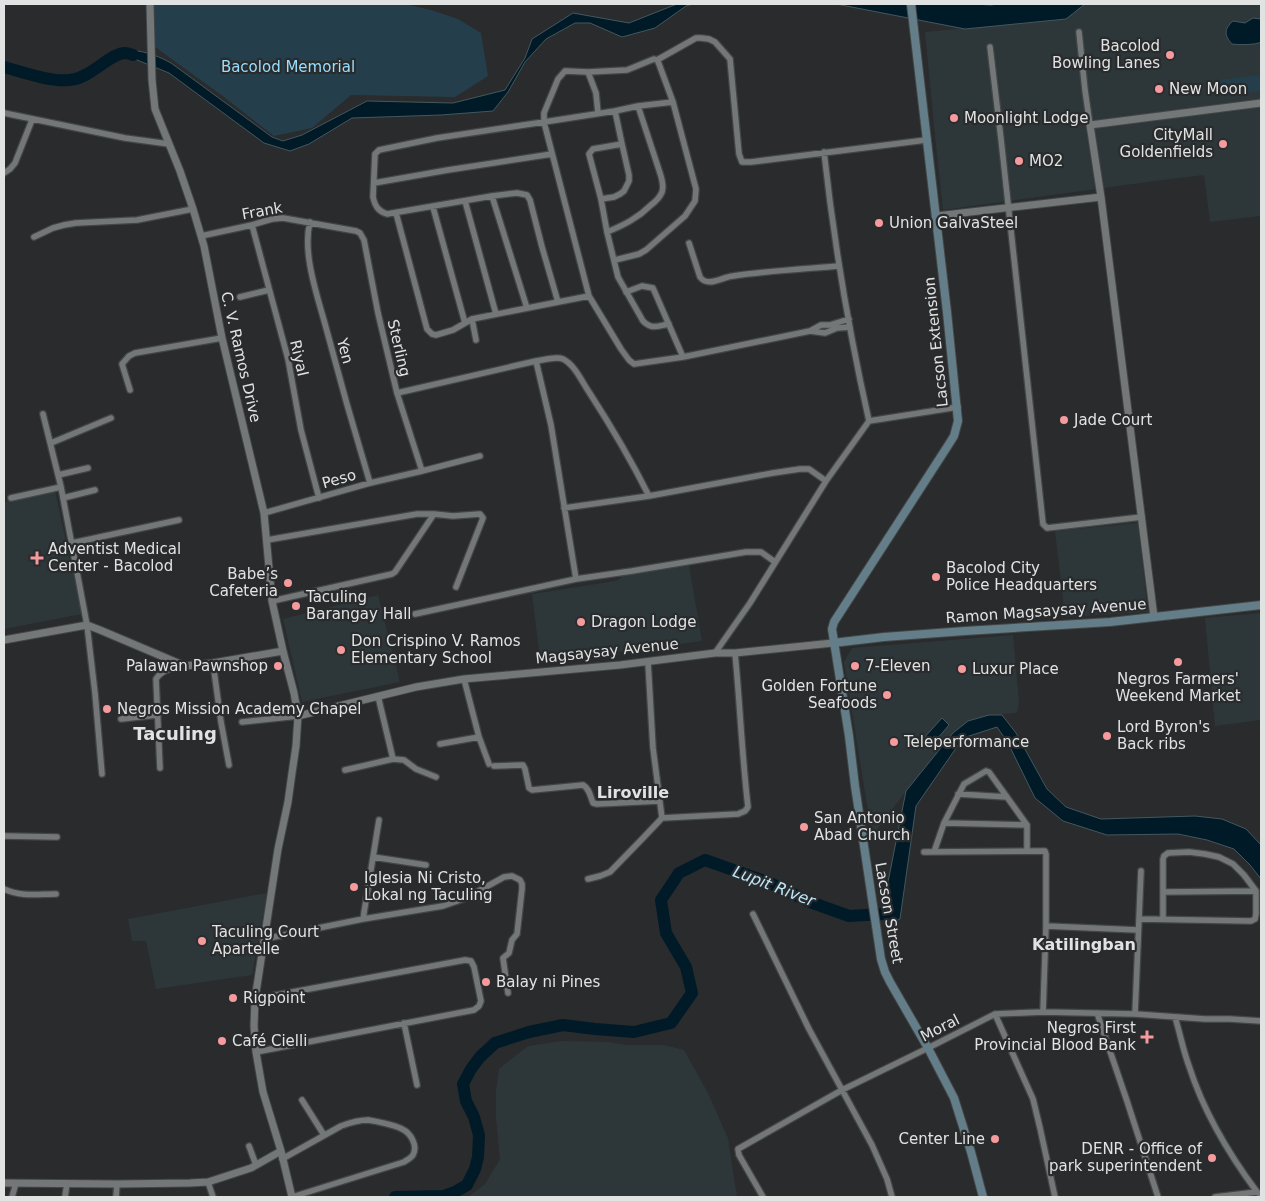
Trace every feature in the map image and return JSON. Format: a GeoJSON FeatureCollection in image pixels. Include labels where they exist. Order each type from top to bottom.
{"type":"FeatureCollection","features":[{"type":"Feature","properties":{"kind":"main road","name":"Lacson Extension"},"geometry":{"type":"LineString","coordinates":[[833,643],[832,629],[834,622],[954,436],[958,421],[958,407],[911,4]]}},
{"type":"Feature","properties":{"kind":"main road","name":"Ramon Magsaysay Avenue"},"geometry":{"type":"LineString","coordinates":[[833,643],[884,637],[1110,622],[1261,605]]}},
{"type":"Feature","properties":{"kind":"main road","name":"Lacson Street"},"geometry":{"type":"LineString","coordinates":[[833,643],[849,736],[876,932],[884,972],[928,1048],[954,1098],[972,1152],[983,1197]]}},
{"type":"Feature","properties":{"kind":"street","name":"C. V. Ramos Drive"},"geometry":{"type":"LineString","coordinates":[[150,4],[152,80],[155,109],[180,171],[201,236],[222,338],[264,513],[272,600],[298,716],[288,802],[278,848],[255,999],[254,1026],[256,1052],[263,1092],[282,1155],[292,1197]]}},
{"type":"Feature","properties":{"kind":"street"},"geometry":{"type":"LineString","coordinates":[[1079,32],[1154,617]]}},
{"type":"Feature","properties":{"kind":"street"},"geometry":{"type":"LineString","coordinates":[[848,320],[824,324],[810,331],[683,357],[632,363],[621,349],[589,296],[544,122],[544,113],[564,71],[627,70],[657,60],[696,38],[701,38],[715,42],[730,59],[739,154],[742,162],[926,140]]}},
{"type":"Feature","properties":{"kind":"street"},"geometry":{"type":"LineString","coordinates":[[990,47],[1043,524],[1047,528],[1142,517]]}},
{"type":"Feature","properties":{"kind":"street"},"geometry":{"type":"LineString","coordinates":[[614,260],[639,254],[646,250],[684,216],[695,201],[696,189],[673,102],[657,60]]}},
{"type":"Feature","properties":{"kind":"street"},"geometry":{"type":"LineString","coordinates":[[588,72],[596,93],[598,113]]}},
{"type":"Feature","properties":{"kind":"street"},"geometry":{"type":"LineString","coordinates":[[558,302],[530,200],[526,195],[517,193],[492,196],[387,214],[377,208],[373,197],[374,158],[376,152],[437,138],[673,102]]}},
{"type":"Feature","properties":{"kind":"street"},"geometry":{"type":"LineString","coordinates":[[1090,125],[1261,103]]}},
{"type":"Feature","properties":{"kind":"street"},"geometry":{"type":"LineString","coordinates":[[607,232],[642,214],[656,201],[662,192],[660,173],[638,106]]}},
{"type":"Feature","properties":{"kind":"street"},"geometry":{"type":"LineString","coordinates":[[601,199],[617,196],[624,191],[627,187],[629,175],[615,111]]}},
{"type":"Feature","properties":{"kind":"street"},"geometry":{"type":"LineString","coordinates":[[4,113],[125,138],[169,144]]}},
{"type":"Feature","properties":{"kind":"street"},"geometry":{"type":"LineString","coordinates":[[4,173],[15,163],[32,120]]}},
{"type":"Feature","properties":{"kind":"street"},"geometry":{"type":"LineString","coordinates":[[622,144],[593,149],[588,154],[601,199],[618,277],[648,326],[653,328],[669,324]]}},
{"type":"Feature","properties":{"kind":"street"},"geometry":{"type":"LineString","coordinates":[[824,152],[838,266],[869,421]]}},
{"type":"Feature","properties":{"kind":"street"},"geometry":{"type":"LineString","coordinates":[[374,183],[552,154]]}},
{"type":"Feature","properties":{"kind":"street"},"geometry":{"type":"LineString","coordinates":[[492,196],[527,308]]}},
{"type":"Feature","properties":{"kind":"street"},"geometry":{"type":"LineString","coordinates":[[936,216],[1101,197]]}},
{"type":"Feature","properties":{"kind":"street"},"geometry":{"type":"LineString","coordinates":[[465,201],[496,314]]}},
{"type":"Feature","properties":{"kind":"street"},"geometry":{"type":"LineString","coordinates":[[433,207],[476,340]]}},
{"type":"Feature","properties":{"kind":"street"},"geometry":{"type":"LineString","coordinates":[[34,237],[64,225],[137,220],[193,209]]}},
{"type":"Feature","properties":{"kind":"street"},"geometry":{"type":"LineString","coordinates":[[396,213],[427,329],[432,334],[436,335],[453,330],[469,321],[496,314],[589,296]]}},
{"type":"Feature","properties":{"kind":"street","name":"Frank"},"geometry":{"type":"LineString","coordinates":[[201,236],[283,218],[356,230]]}},
{"type":"Feature","properties":{"kind":"street","name":"Yen"},"geometry":{"type":"LineString","coordinates":[[310,222],[307,232],[307,243],[311,268],[336,367],[370,483]]}},
{"type":"Feature","properties":{"kind":"street","name":"Riyal"},"geometry":{"type":"LineString","coordinates":[[252,225],[288,359],[301,430],[319,498]]}},
{"type":"Feature","properties":{"kind":"street","name":"Sterling"},"geometry":{"type":"LineString","coordinates":[[356,230],[364,240],[378,313],[397,393],[422,472]]}},
{"type":"Feature","properties":{"kind":"street"},"geometry":{"type":"LineString","coordinates":[[689,242],[700,277],[703,281],[709,283],[730,276],[838,266]]}},
{"type":"Feature","properties":{"kind":"street"},"geometry":{"type":"LineString","coordinates":[[626,292],[642,286],[653,288],[683,357]]}},
{"type":"Feature","properties":{"kind":"street"},"geometry":{"type":"LineString","coordinates":[[240,298],[269,290]]}},
{"type":"Feature","properties":{"kind":"street"},"geometry":{"type":"LineString","coordinates":[[810,331],[825,333],[837,328],[850,327]]}},
{"type":"Feature","properties":{"kind":"street"},"geometry":{"type":"LineString","coordinates":[[130,390],[122,364],[124,359],[129,356],[135,353],[222,338]]}},
{"type":"Feature","properties":{"kind":"street"},"geometry":{"type":"LineString","coordinates":[[397,393],[536,361],[562,358],[574,368],[614,431],[649,496]]}},
{"type":"Feature","properties":{"kind":"street"},"geometry":{"type":"LineString","coordinates":[[536,361],[551,425],[576,579]]}},
{"type":"Feature","properties":{"kind":"street"},"geometry":{"type":"LineString","coordinates":[[714,653],[750,603],[826,480],[869,421],[958,407]]}},
{"type":"Feature","properties":{"kind":"street"},"geometry":{"type":"LineString","coordinates":[[43,414],[61,486],[87,625],[102,774]]}},
{"type":"Feature","properties":{"kind":"street"},"geometry":{"type":"LineString","coordinates":[[50,443],[111,418]]}},
{"type":"Feature","properties":{"kind":"street","name":"Peso"},"geometry":{"type":"LineString","coordinates":[[264,513],[370,483],[422,472],[480,456]]}},
{"type":"Feature","properties":{"kind":"street"},"geometry":{"type":"LineString","coordinates":[[58,475],[88,468]]}},
{"type":"Feature","properties":{"kind":"street"},"geometry":{"type":"LineString","coordinates":[[564,508],[649,496],[800,469],[809,469],[826,480]]}},
{"type":"Feature","properties":{"kind":"street"},"geometry":{"type":"LineString","coordinates":[[11,498],[61,486]]}},
{"type":"Feature","properties":{"kind":"street"},"geometry":{"type":"LineString","coordinates":[[63,498],[95,490]]}},
{"type":"Feature","properties":{"kind":"street"},"geometry":{"type":"LineString","coordinates":[[267,540],[417,514],[453,516],[480,514],[483,518],[456,588]]}},
{"type":"Feature","properties":{"kind":"street"},"geometry":{"type":"LineString","coordinates":[[272,600],[392,574],[434,514]]}},
{"type":"Feature","properties":{"kind":"street"},"geometry":{"type":"LineString","coordinates":[[72,543],[178,520]]}},
{"type":"Feature","properties":{"kind":"street"},"geometry":{"type":"LineString","coordinates":[[415,614],[576,579],[618,574],[746,552],[761,552],[775,562]]}},
{"type":"Feature","properties":{"kind":"street"},"geometry":{"type":"LineString","coordinates":[[4,640],[87,625],[185,666]]}},
{"type":"Feature","properties":{"kind":"street","name":"Magsaysay Avenue"},"geometry":{"type":"LineString","coordinates":[[298,716],[378,696],[464,679],[648,662],[714,653],[736,653],[833,643]]}},
{"type":"Feature","properties":{"kind":"street"},"geometry":{"type":"LineString","coordinates":[[160,768],[156,679],[159,674],[185,666],[283,651]]}},
{"type":"Feature","properties":{"kind":"street"},"geometry":{"type":"LineString","coordinates":[[588,879],[610,872],[662,818],[738,814],[748,807],[736,653]]}},
{"type":"Feature","properties":{"kind":"street"},"geometry":{"type":"LineString","coordinates":[[648,662],[653,748],[662,818]]}},
{"type":"Feature","properties":{"kind":"street"},"geometry":{"type":"LineString","coordinates":[[213,663],[221,722],[230,765]]}},
{"type":"Feature","properties":{"kind":"street"},"geometry":{"type":"LineString","coordinates":[[464,679],[479,736],[491,765],[525,766],[529,788],[532,790],[583,785],[589,790],[593,802],[597,804],[659,801]]}},
{"type":"Feature","properties":{"kind":"street"},"geometry":{"type":"LineString","coordinates":[[378,696],[393,759]]}},
{"type":"Feature","properties":{"kind":"street"},"geometry":{"type":"LineString","coordinates":[[121,719],[157,715]]}},
{"type":"Feature","properties":{"kind":"street"},"geometry":{"type":"LineString","coordinates":[[242,722],[298,716]]}},
{"type":"Feature","properties":{"kind":"street"},"geometry":{"type":"LineString","coordinates":[[440,744],[479,736]]}},
{"type":"Feature","properties":{"kind":"street"},"geometry":{"type":"LineString","coordinates":[[346,770],[393,759],[404,760],[416,769],[436,777]]}},
{"type":"Feature","properties":{"kind":"street"},"geometry":{"type":"LineString","coordinates":[[934,852],[944,823],[964,784],[986,771],[989,772],[1026,825],[1027,851]]}},
{"type":"Feature","properties":{"kind":"street"},"geometry":{"type":"LineString","coordinates":[[958,794],[1007,798]]}},
{"type":"Feature","properties":{"kind":"street"},"geometry":{"type":"LineString","coordinates":[[363,919],[379,820]]}},
{"type":"Feature","properties":{"kind":"street"},"geometry":{"type":"LineString","coordinates":[[944,823],[1026,825]]}},
{"type":"Feature","properties":{"kind":"street"},"geometry":{"type":"LineString","coordinates":[[4,836],[57,837]]}},
{"type":"Feature","properties":{"kind":"street"},"geometry":{"type":"LineString","coordinates":[[924,852],[1045,851],[1046,926],[1043,1012]]}},
{"type":"Feature","properties":{"kind":"street"},"geometry":{"type":"LineString","coordinates":[[1139,919],[1163,920],[1251,920],[1255,919],[1256,914],[1256,891],[1234,864],[1220,857],[1189,852],[1168,853],[1163,859],[1163,920]]}},
{"type":"Feature","properties":{"kind":"street"},"geometry":{"type":"LineString","coordinates":[[373,857],[426,865]]}},
{"type":"Feature","properties":{"kind":"street"},"geometry":{"type":"LineString","coordinates":[[1135,1014],[1141,871]]}},
{"type":"Feature","properties":{"kind":"street"},"geometry":{"type":"LineString","coordinates":[[264,939],[363,919],[443,906],[466,898],[504,877],[512,876],[520,880],[522,884],[517,934],[512,940],[509,952],[503,958],[508,993]]}},
{"type":"Feature","properties":{"kind":"street"},"geometry":{"type":"LineString","coordinates":[[4,889],[26,895],[56,894]]}},
{"type":"Feature","properties":{"kind":"street"},"geometry":{"type":"LineString","coordinates":[[1163,892],[1256,891]]}},
{"type":"Feature","properties":{"kind":"street"},"geometry":{"type":"LineString","coordinates":[[753,914],[809,1029],[876,1153],[892,1197]]}},
{"type":"Feature","properties":{"kind":"street"},"geometry":{"type":"LineString","coordinates":[[1046,926],[1138,930]]}},
{"type":"Feature","properties":{"kind":"street"},"geometry":{"type":"LineString","coordinates":[[255,999],[465,960],[471,961],[474,967],[481,1001],[474,1010],[256,1052]]}},
{"type":"Feature","properties":{"kind":"street","name":"Moral"},"geometry":{"type":"LineString","coordinates":[[763,1197],[739,1155],[738,1149],[842,1090],[995,1014],[1043,1012],[1135,1014],[1261,1021]]}},
{"type":"Feature","properties":{"kind":"street"},"geometry":{"type":"LineString","coordinates":[[1096,1013],[1127,1100],[1158,1197]]}},
{"type":"Feature","properties":{"kind":"street"},"geometry":{"type":"LineString","coordinates":[[995,1014],[1033,1099],[1055,1197]]}},
{"type":"Feature","properties":{"kind":"street"},"geometry":{"type":"LineString","coordinates":[[1175,1017],[1188,1065],[1204,1106],[1231,1156],[1259,1193]]}},
{"type":"Feature","properties":{"kind":"street"},"geometry":{"type":"LineString","coordinates":[[404,1023],[417,1085]]}},
{"type":"Feature","properties":{"kind":"street"},"geometry":{"type":"LineString","coordinates":[[302,1100],[324,1135]]}},
{"type":"Feature","properties":{"kind":"street"},"geometry":{"type":"LineString","coordinates":[[4,1183],[117,1184],[208,1182],[239,1173],[349,1123],[366,1120],[402,1128],[414,1142],[414,1154],[404,1162],[292,1197]]}},
{"type":"Feature","properties":{"kind":"street"},"geometry":{"type":"LineString","coordinates":[[249,1146],[256,1165]]}},
{"type":"Feature","properties":{"kind":"street"},"geometry":{"type":"LineString","coordinates":[[208,1182],[213,1197]]}},
{"type":"Feature","properties":{"kind":"street"},"geometry":{"type":"LineString","coordinates":[[12,1197],[16,1183]]}},
{"type":"Feature","properties":{"kind":"street"},"geometry":{"type":"LineString","coordinates":[[65,1197],[67,1183]]}},
{"type":"Feature","properties":{"kind":"street"},"geometry":{"type":"LineString","coordinates":[[116,1197],[117,1184]]}},
{"type":"Feature","properties":{"kind":"street"},"geometry":{"type":"LineString","coordinates":[[1215,1197],[1259,1193]]}},
{"type":"Feature","properties":{"kind":"shaded area"},"geometry":{"type":"Polygon","coordinates":[[[677,4],[693,4],[686,6],[655,28],[622,37],[590,23],[575,23],[546,39],[525,62],[508,92],[493,111],[352,118],[309,144],[290,151],[264,143],[169,73],[137,60],[133,55],[138,51],[171,63],[272,137],[283,141],[302,135],[367,101],[453,103],[505,90],[525,58],[532,39],[573,13],[629,23],[677,4]]]}},
{"type":"Feature","properties":{"kind":"shaded area"},"geometry":{"type":"Polygon","coordinates":[[[836,4],[1085,4],[1066,19],[965,29],[836,4]]]}},
{"type":"Feature","properties":{"kind":"shaded area"},"geometry":{"type":"Polygon","coordinates":[[[1085,4],[1261,4],[1261,216],[1210,222],[1204,175],[943,210],[925,32],[1066,19],[1085,4]]]}},
{"type":"Feature","properties":{"kind":"shaded area"},"geometry":{"type":"Polygon","coordinates":[[[1253,18],[1261,19],[1261,42],[1243,45],[1232,44],[1226,32],[1230,24],[1233,21],[1245,23],[1253,18]]]}},
{"type":"Feature","properties":{"kind":"shaded area","name":"Adventist Medical Center - Bacolod"},"geometry":{"type":"Polygon","coordinates":[[[55,491],[82,614],[4,629],[4,502],[55,491]]]}},
{"type":"Feature","properties":{"kind":"shaded area"},"geometry":{"type":"Polygon","coordinates":[[[1138,523],[1148,612],[1065,617],[1055,531],[1138,523]]]}},
{"type":"Feature","properties":{"kind":"shaded area"},"geometry":{"type":"Polygon","coordinates":[[[688,560],[702,641],[630,651],[540,659],[532,594],[615,581],[621,578],[620,573],[688,560]]]}},
{"type":"Feature","properties":{"kind":"shaded area","name":"Don Crispino V. Ramos Elementary School"},"geometry":{"type":"Polygon","coordinates":[[[378,595],[400,682],[302,702],[283,619],[378,595]]]}},
{"type":"Feature","properties":{"kind":"shaded area"},"geometry":{"type":"Polygon","coordinates":[[[1261,613],[1261,720],[1215,726],[1205,618],[1261,613]]]}},
{"type":"Feature","properties":{"kind":"shaded area"},"geometry":{"type":"Polygon","coordinates":[[[1013,635],[1019,703],[1017,713],[989,715],[968,721],[953,733],[872,836],[844,662],[852,648],[1013,635]]]}},
{"type":"Feature","properties":{"kind":"shaded area"},"geometry":{"type":"Polygon","coordinates":[[[989,715],[1002,715],[1016,733],[1047,789],[1066,807],[1101,819],[1195,816],[1222,819],[1246,829],[1261,845],[1261,879],[1234,849],[1207,840],[1178,834],[1107,835],[1063,821],[1035,798],[1008,743],[997,727],[963,738],[916,806],[900,919],[886,925],[881,901],[888,882],[906,791],[953,733],[968,721],[989,715]]]}},
{"type":"Feature","properties":{"kind":"shaded area"},"geometry":{"type":"Polygon","coordinates":[[[942,718],[949,725],[931,746],[923,739],[942,718]]]}},
{"type":"Feature","properties":{"kind":"shaded area","name":"Taculing Court Apartelle"},"geometry":{"type":"Polygon","coordinates":[[[267,893],[252,975],[156,989],[146,941],[132,941],[128,919],[267,893]]]}},
{"type":"Feature","properties":{"kind":"shaded area"},"geometry":{"type":"Polygon","coordinates":[[[562,1041],[664,1045],[684,1050],[708,1093],[728,1138],[737,1197],[468,1197],[485,1184],[500,1159],[496,1118],[496,1090],[499,1069],[528,1046],[562,1041]]]}},
{"type":"Feature","properties":{"kind":"green space","name":"Bacolod Memorial"},"geometry":{"type":"Polygon","coordinates":[[[154,4],[405,4],[458,19],[481,33],[488,76],[455,97],[351,95],[312,128],[274,136],[155,47],[154,4]]]}},
{"type":"Feature","properties":{"kind":"green space"},"geometry":{"type":"Polygon","coordinates":[[[1261,75],[1261,91],[1220,96],[1218,80],[1261,75]]]}},
{"type":"Feature","properties":{"kind":"waterway"},"geometry":{"type":"LineString","coordinates":[[4,67],[45,78],[69,80],[77,79],[119,54],[133,55]]}},
{"type":"Feature","properties":{"kind":"waterway","name":"Lupit River"},"geometry":{"type":"LineString","coordinates":[[395,1197],[444,1196],[467,1185],[475,1169],[478,1157],[479,1135],[474,1117],[466,1101],[463,1084],[480,1057],[495,1043],[529,1032],[563,1025],[634,1032],[671,1023],[692,993],[686,967],[666,933],[661,900],[679,873],[705,860],[770,883],[810,902],[849,916],[883,914],[895,901]]}},
{"type":"Feature","properties":{"kind":"place","name":"Bacolod Bowling Lanes"},"geometry":{"type":"Point","coordinates":[1170,55]}},
{"type":"Feature","properties":{"kind":"place","name":"New Moon"},"geometry":{"type":"Point","coordinates":[1159,89]}},
{"type":"Feature","properties":{"kind":"place","name":"Moonlight Lodge"},"geometry":{"type":"Point","coordinates":[954,118]}},
{"type":"Feature","properties":{"kind":"place","name":"CityMall Goldenfields"},"geometry":{"type":"Point","coordinates":[1223,144]}},
{"type":"Feature","properties":{"kind":"place","name":"MO2"},"geometry":{"type":"Point","coordinates":[1019,161]}},
{"type":"Feature","properties":{"kind":"place","name":"Union GalvaSteel"},"geometry":{"type":"Point","coordinates":[879,223]}},
{"type":"Feature","properties":{"kind":"place","name":"Jade Court"},"geometry":{"type":"Point","coordinates":[1064,420]}},
{"type":"Feature","properties":{"kind":"place","name":"Adventist Medical Center - Bacolod"},"geometry":{"type":"Point","coordinates":[37,558]}},
{"type":"Feature","properties":{"kind":"place","name":"Bacolod City Police Headquarters"},"geometry":{"type":"Point","coordinates":[936,577]}},
{"type":"Feature","properties":{"kind":"place","name":"Babe’s Cafeteria"},"geometry":{"type":"Point","coordinates":[288,583]}},
{"type":"Feature","properties":{"kind":"place","name":"Taculing Barangay Hall"},"geometry":{"type":"Point","coordinates":[296,606]}},
{"type":"Feature","properties":{"kind":"place","name":"Dragon Lodge"},"geometry":{"type":"Point","coordinates":[581,622]}},
{"type":"Feature","properties":{"kind":"place","name":"Don Crispino V. Ramos Elementary School"},"geometry":{"type":"Point","coordinates":[341,650]}},
{"type":"Feature","properties":{"kind":"place","name":"Negros Farmers' Weekend Market"},"geometry":{"type":"Point","coordinates":[1178,662]}},
{"type":"Feature","properties":{"kind":"place","name":"Palawan Pawnshop"},"geometry":{"type":"Point","coordinates":[278,666]}},
{"type":"Feature","properties":{"kind":"place","name":"7-Eleven"},"geometry":{"type":"Point","coordinates":[855,666]}},
{"type":"Feature","properties":{"kind":"place","name":"Luxur Place"},"geometry":{"type":"Point","coordinates":[962,669]}},
{"type":"Feature","properties":{"kind":"place","name":"Golden Fortune Seafoods"},"geometry":{"type":"Point","coordinates":[887,695]}},
{"type":"Feature","properties":{"kind":"place","name":"Negros Mission Academy Chapel"},"geometry":{"type":"Point","coordinates":[107,709]}},
{"type":"Feature","properties":{"kind":"place","name":"Lord Byron's Back ribs"},"geometry":{"type":"Point","coordinates":[1107,736]}},
{"type":"Feature","properties":{"kind":"place","name":"Teleperformance"},"geometry":{"type":"Point","coordinates":[894,742]}},
{"type":"Feature","properties":{"kind":"place","name":"San Antonio Abad Church"},"geometry":{"type":"Point","coordinates":[804,827]}},
{"type":"Feature","properties":{"kind":"place","name":"Iglesia Ni Cristo, Lokal ng Taculing"},"geometry":{"type":"Point","coordinates":[354,887]}},
{"type":"Feature","properties":{"kind":"place","name":"Taculing Court Apartelle"},"geometry":{"type":"Point","coordinates":[202,941]}},
{"type":"Feature","properties":{"kind":"place","name":"Balay ni Pines"},"geometry":{"type":"Point","coordinates":[486,982]}},
{"type":"Feature","properties":{"kind":"place","name":"Rigpoint"},"geometry":{"type":"Point","coordinates":[233,998]}},
{"type":"Feature","properties":{"kind":"place","name":"Negros First Provincial Blood Bank"},"geometry":{"type":"Point","coordinates":[1147,1037]}},
{"type":"Feature","properties":{"kind":"place","name":"Café Cielli"},"geometry":{"type":"Point","coordinates":[222,1041]}},
{"type":"Feature","properties":{"kind":"place","name":"Center Line"},"geometry":{"type":"Point","coordinates":[995,1139]}},
{"type":"Feature","properties":{"kind":"place","name":"DENR - Office of park superintendent"},"geometry":{"type":"Point","coordinates":[1212,1158]}},
{"type":"Feature","properties":{"kind":"district","name":"Taculing"},"geometry":{"type":"Point","coordinates":[175,733]}},
{"type":"Feature","properties":{"kind":"district","name":"Liroville"},"geometry":{"type":"Point","coordinates":[633,792]}},
{"type":"Feature","properties":{"kind":"district","name":"Katilingban"},"geometry":{"type":"Point","coordinates":[1084,944]}}]}
